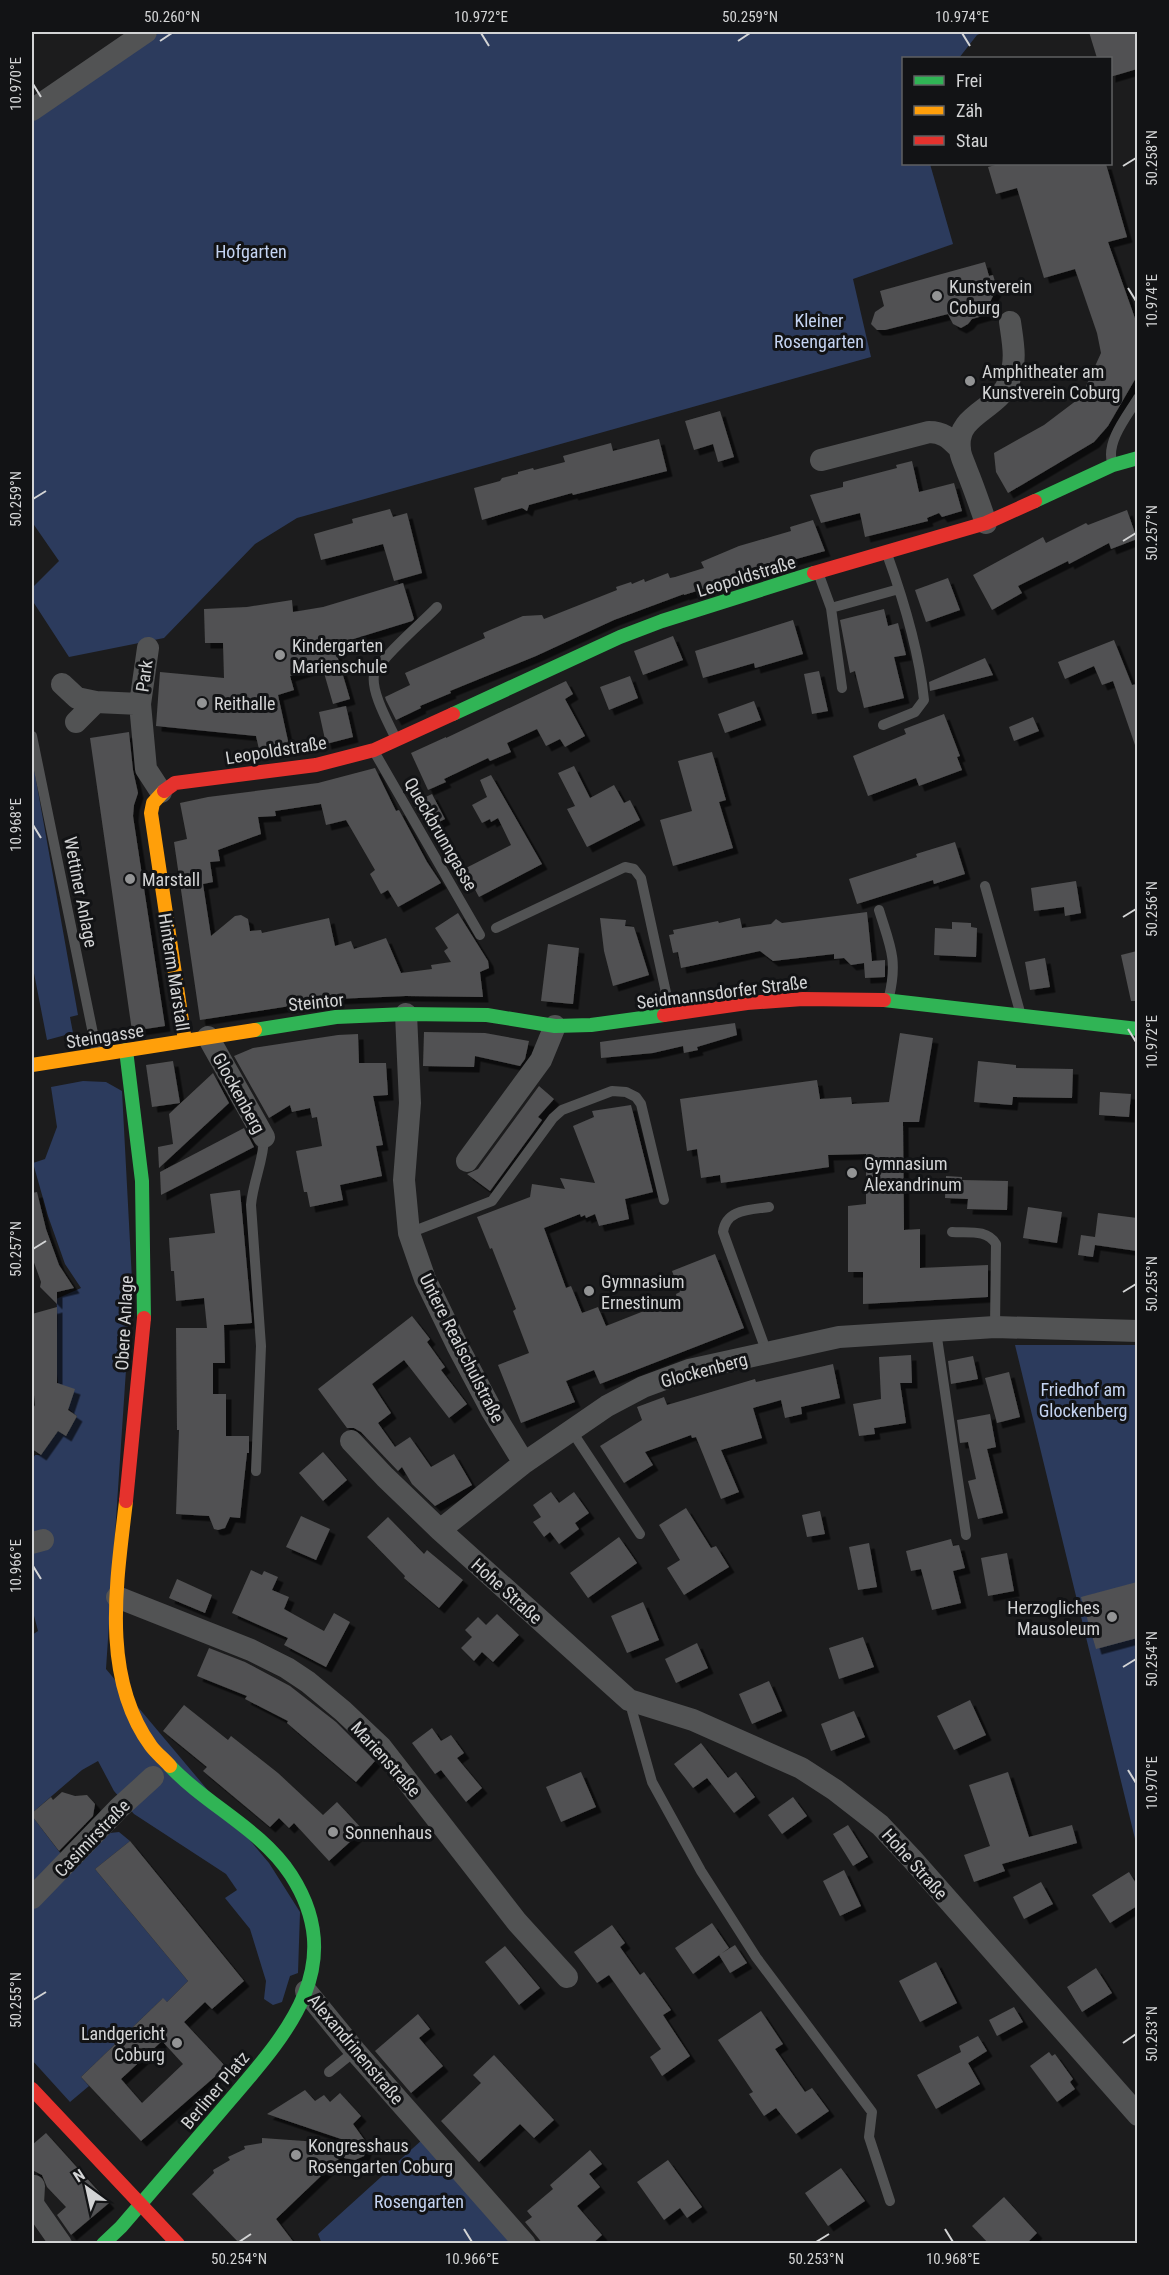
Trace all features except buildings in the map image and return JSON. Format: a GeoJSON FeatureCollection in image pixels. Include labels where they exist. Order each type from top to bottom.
{"type":"FeatureCollection","features":[{"type":"Feature","properties":{"kind":"street"},"geometry":{"type":"LineString","coordinates":[[32,110],[146,32]]}},
{"type":"Feature","properties":{"kind":"street"},"geometry":{"type":"LineString","coordinates":[[960,449],[964,426],[996,402],[1009,383],[1015,358],[1010,322]]}},
{"type":"Feature","properties":{"kind":"street"},"geometry":{"type":"LineString","coordinates":[[821,460],[929,432],[939,432],[960,449],[986,523]]}},
{"type":"Feature","properties":{"kind":"street","name":"Leopoldstraße"},"geometry":{"type":"LineString","coordinates":[[161,792],[175,783],[316,765],[374,750],[620,636],[886,551],[986,523],[1113,465],[1137,458]]}},
{"type":"Feature","properties":{"kind":"street","name":"Park"},"geometry":{"type":"LineString","coordinates":[[140,704],[148,648]]}},
{"type":"Feature","properties":{"kind":"street"},"geometry":{"type":"LineString","coordinates":[[62,684],[77,698],[96,702],[140,704],[146,770],[161,792]]}},
{"type":"Feature","properties":{"kind":"street"},"geometry":{"type":"LineString","coordinates":[[76,722],[96,702]]}},
{"type":"Feature","properties":{"kind":"street","name":"Hinterm Marstall"},"geometry":{"type":"LineString","coordinates":[[161,792],[154,800],[151,813],[185,1041]]}},
{"type":"Feature","properties":{"kind":"street","name":"Seidmannsdorfer Straße"},"geometry":{"type":"LineString","coordinates":[[453,1014],[487,1015],[555,1026],[591,1025],[747,1003],[803,999],[888,1000],[1137,1029]]}},
{"type":"Feature","properties":{"kind":"street","name":"Untere Realschulstraße"},"geometry":{"type":"LineString","coordinates":[[406,1014],[410,1103],[404,1180],[409,1233],[425,1279],[456,1345],[524,1463]]}},
{"type":"Feature","properties":{"kind":"street","name":"Steintor"},"geometry":{"type":"LineString","coordinates":[[185,1041],[336,1017],[453,1014]]}},
{"type":"Feature","properties":{"kind":"street"},"geometry":{"type":"LineString","coordinates":[[467,1161],[541,1060],[555,1026]]}},
{"type":"Feature","properties":{"kind":"street","name":"Glockenberg"},"geometry":{"type":"LineString","coordinates":[[208,1037],[264,1137]]}},
{"type":"Feature","properties":{"kind":"street","name":"Steingasse"},"geometry":{"type":"LineString","coordinates":[[32,1065],[185,1041]]}},
{"type":"Feature","properties":{"kind":"street","name":"Obere Anlage"},"geometry":{"type":"LineString","coordinates":[[117,1597],[144,1320],[145,1251],[141,1161],[126,1050]]}},
{"type":"Feature","properties":{"kind":"street","name":"Glockenberg"},"geometry":{"type":"LineString","coordinates":[[440,1530],[524,1463],[607,1406],[643,1387],[689,1370],[839,1337],[995,1327],[1137,1330]]}},
{"type":"Feature","properties":{"kind":"street"},"geometry":{"type":"LineString","coordinates":[[351,1441],[440,1530]]}},
{"type":"Feature","properties":{"kind":"street","name":"Hohe Straße"},"geometry":{"type":"LineString","coordinates":[[440,1530],[629,1700],[693,1720],[801,1768],[835,1790],[880,1825],[1137,2115]]}},
{"type":"Feature","properties":{"kind":"street","name":"Marienstraße"},"geometry":{"type":"LineString","coordinates":[[117,1597],[251,1650],[287,1668],[344,1712],[381,1747],[517,1922],[567,1977]]}},
{"type":"Feature","properties":{"kind":"street","name":"Alexandrinenstraße"},"geometry":{"type":"LineString","coordinates":[[117,1597],[116,1645],[119,1674],[133,1716],[147,1743],[166,1764],[268,1849],[295,1881],[308,1904],[314,1940],[311,1974],[306,1991],[355,2051],[525,2244]]}},
{"type":"Feature","properties":{"kind":"street","name":"Casimirstraße"},"geometry":{"type":"LineString","coordinates":[[32,1898],[119,1808],[153,1777]]}},
{"type":"Feature","properties":{"kind":"street","name":"Berliner Platz"},"geometry":{"type":"LineString","coordinates":[[103,2244],[121,2227],[260,2065],[293,2020],[306,1991]]}},
{"type":"Feature","properties":{"kind":"street"},"geometry":{"type":"LineString","coordinates":[[32,2089],[178,2244]]}},
{"type":"Feature","properties":{"kind":"street"},"geometry":{"type":"LineString","coordinates":[[33,2192],[33,2205],[61,2244]]}},
{"type":"Feature","properties":{"kind":"lane"},"geometry":{"type":"LineString","coordinates":[[1113,465],[1110,456],[1114,439],[1137,399]]}},
{"type":"Feature","properties":{"kind":"lane"},"geometry":{"type":"LineString","coordinates":[[883,725],[915,712],[924,700],[921,674],[899,589],[886,551]]}},
{"type":"Feature","properties":{"kind":"lane"},"geometry":{"type":"LineString","coordinates":[[818,572],[831,608],[842,688]]}},
{"type":"Feature","properties":{"kind":"lane"},"geometry":{"type":"LineString","coordinates":[[831,608],[899,589]]}},
{"type":"Feature","properties":{"kind":"lane"},"geometry":{"type":"LineString","coordinates":[[396,740],[376,692],[374,675],[382,662],[437,607]]}},
{"type":"Feature","properties":{"kind":"lane","name":"Wettiner Anlage"},"geometry":{"type":"LineString","coordinates":[[32,736],[98,1054]]}},
{"type":"Feature","properties":{"kind":"lane","name":"Queckbrunngasse"},"geometry":{"type":"LineString","coordinates":[[374,750],[480,935]]}},
{"type":"Feature","properties":{"kind":"lane"},"geometry":{"type":"LineString","coordinates":[[495,928],[625,867],[634,869],[641,878],[671,1015]]}},
{"type":"Feature","properties":{"kind":"lane"},"geometry":{"type":"LineString","coordinates":[[985,886],[1021,1015]]}},
{"type":"Feature","properties":{"kind":"lane"},"geometry":{"type":"LineString","coordinates":[[879,910],[894,960],[894,974],[888,1000]]}},
{"type":"Feature","properties":{"kind":"lane"},"geometry":{"type":"LineString","coordinates":[[409,1233],[492,1201],[553,1118],[574,1104],[612,1091],[626,1092],[636,1097],[641,1104],[664,1200]]}},
{"type":"Feature","properties":{"kind":"lane","name":"Glockenberg"},"geometry":{"type":"LineString","coordinates":[[256,1471],[261,1346],[251,1205],[252,1192],[264,1153],[264,1137]]}},
{"type":"Feature","properties":{"kind":"lane"},"geometry":{"type":"LineString","coordinates":[[767,1353],[723,1232],[728,1217],[736,1213],[769,1207]]}},
{"type":"Feature","properties":{"kind":"lane"},"geometry":{"type":"LineString","coordinates":[[952,1232],[984,1233],[992,1237],[996,1244],[995,1327]]}},
{"type":"Feature","properties":{"kind":"lane"},"geometry":{"type":"LineString","coordinates":[[936,1331],[966,1534]]}},
{"type":"Feature","properties":{"kind":"lane"},"geometry":{"type":"LineString","coordinates":[[571,1430],[640,1534]]}},
{"type":"Feature","properties":{"kind":"lane"},"geometry":{"type":"LineString","coordinates":[[629,1700],[652,1782],[701,1871],[756,1957],[872,2112],[868,2137],[890,2201]]}},
{"type":"Feature","properties":{"kind":"lane"},"geometry":{"type":"LineString","coordinates":[[329,2072],[355,2051]]}},
{"type":"Feature","properties":{"kind":"green space","name":"Hofgarten"},"geometry":{"type":"Polygon","coordinates":[[[160,32],[984,32],[977,35],[960,57],[902,57],[902,165],[930,165],[953,244],[853,279],[871,357],[297,518],[255,544],[164,638],[69,657],[32,600],[32,588],[59,561],[32,522],[32,119],[127,57],[160,32]]]}},
{"type":"Feature","properties":{"kind":"green space"},"geometry":{"type":"Polygon","coordinates":[[[32,767],[78,1015],[70,1017],[73,1033],[47,1040],[32,963],[32,767]]]}},
{"type":"Feature","properties":{"kind":"green space"},"geometry":{"type":"Polygon","coordinates":[[[83,1081],[106,1082],[122,1091],[132,1280],[106,1669],[269,1863],[300,1912],[298,1973],[290,1976],[282,2002],[273,2005],[264,1999],[266,1981],[250,1929],[225,1898],[237,1890],[226,1874],[134,1814],[114,1791],[98,1761],[82,1770],[32,1813],[32,1635],[38,1631],[32,1608],[32,1460],[35,1455],[41,1455],[58,1431],[66,1436],[77,1416],[67,1406],[57,1379],[56,1299],[81,1288],[65,1264],[33,1163],[45,1159],[57,1127],[51,1087],[83,1081]]]}},
{"type":"Feature","properties":{"kind":"green space","name":"Friedhof am Glockenberg"},"geometry":{"type":"Polygon","coordinates":[[[1015,1345],[1137,1345],[1137,1847],[1015,1345]]]}},
{"type":"Feature","properties":{"kind":"green space"},"geometry":{"type":"Polygon","coordinates":[[[32,1816],[61,1854],[32,1883],[32,1816]]]}},
{"type":"Feature","properties":{"kind":"green space"},"geometry":{"type":"Polygon","coordinates":[[[119,1832],[130,1841],[95,1869],[188,1981],[167,2002],[162,1999],[81,2077],[89,2086],[70,2102],[32,2060],[32,1909],[110,1833],[119,1832]]]}},
{"type":"Feature","properties":{"kind":"green space","name":"Rosengarten"},"geometry":{"type":"Polygon","coordinates":[[[423,2139],[509,2240],[505,2244],[322,2244],[318,2234],[423,2139]]]}},
{"type":"Feature","properties":{"kind":"traffic: fast"},"geometry":{"type":"LineString","coordinates":[[1035,501],[1113,465],[1138,458]]}},
{"type":"Feature","properties":{"kind":"traffic: fast"},"geometry":{"type":"LineString","coordinates":[[453,714],[620,637],[662,621],[814,573]]}},
{"type":"Feature","properties":{"kind":"traffic: fast"},"geometry":{"type":"LineString","coordinates":[[884,1000],[1138,1029]]}},
{"type":"Feature","properties":{"kind":"traffic: fast"},"geometry":{"type":"LineString","coordinates":[[255,1030],[336,1017],[406,1014],[487,1015],[555,1026],[591,1025],[664,1015]]}},
{"type":"Feature","properties":{"kind":"traffic: fast"},"geometry":{"type":"LineString","coordinates":[[126,1050],[142,1181],[144,1318]]}},
{"type":"Feature","properties":{"kind":"traffic: fast"},"geometry":{"type":"LineString","coordinates":[[103,2244],[121,2227],[264,2060],[300,2004],[311,1974],[314,1943],[308,1910],[291,1875],[264,1844],[184,1780],[170,1766]]}},
{"type":"Feature","properties":{"kind":"traffic: slow"},"geometry":{"type":"LineString","coordinates":[[164,791],[153,803],[151,813],[185,1041]]}},
{"type":"Feature","properties":{"kind":"traffic: slow"},"geometry":{"type":"LineString","coordinates":[[32,1065],[255,1030]]}},
{"type":"Feature","properties":{"kind":"traffic: slow"},"geometry":{"type":"LineString","coordinates":[[126,1501],[117,1595],[118,1659],[124,1689],[135,1719],[151,1746],[170,1766]]}},
{"type":"Feature","properties":{"kind":"traffic: jam"},"geometry":{"type":"LineString","coordinates":[[814,573],[986,523],[1035,501]]}},
{"type":"Feature","properties":{"kind":"traffic: jam"},"geometry":{"type":"LineString","coordinates":[[164,791],[175,783],[316,765],[374,750],[453,714]]}},
{"type":"Feature","properties":{"kind":"traffic: jam"},"geometry":{"type":"LineString","coordinates":[[664,1015],[747,1003],[803,999],[884,1000]]}},
{"type":"Feature","properties":{"kind":"traffic: jam"},"geometry":{"type":"LineString","coordinates":[[126,1501],[144,1318]]}},
{"type":"Feature","properties":{"kind":"traffic: jam"},"geometry":{"type":"LineString","coordinates":[[32,2089],[178,2244]]}},
{"type":"Feature","properties":{"kind":"place","name":"Kunstverein Coburg"},"geometry":{"type":"Point","coordinates":[937,296]}},
{"type":"Feature","properties":{"kind":"place","name":"Amphitheater am Kunstverein Coburg"},"geometry":{"type":"Point","coordinates":[970,381]}},
{"type":"Feature","properties":{"kind":"place","name":"Kindergarten Marienschule"},"geometry":{"type":"Point","coordinates":[280,655]}},
{"type":"Feature","properties":{"kind":"place","name":"Reithalle"},"geometry":{"type":"Point","coordinates":[202,703]}},
{"type":"Feature","properties":{"kind":"place","name":"Marstall"},"geometry":{"type":"Point","coordinates":[130,879]}},
{"type":"Feature","properties":{"kind":"place","name":"Gymnasium Alexandrinum"},"geometry":{"type":"Point","coordinates":[852,1173]}},
{"type":"Feature","properties":{"kind":"place","name":"Gymnasium Ernestinum"},"geometry":{"type":"Point","coordinates":[589,1291]}},
{"type":"Feature","properties":{"kind":"place","name":"Herzogliches Mausoleum"},"geometry":{"type":"Point","coordinates":[1112,1617]}},
{"type":"Feature","properties":{"kind":"place","name":"Sonnenhaus"},"geometry":{"type":"Point","coordinates":[333,1832]}},
{"type":"Feature","properties":{"kind":"place","name":"Landgericht Coburg"},"geometry":{"type":"Point","coordinates":[177,2043]}},
{"type":"Feature","properties":{"kind":"place","name":"Kongresshaus Rosengarten Coburg"},"geometry":{"type":"Point","coordinates":[296,2155]}},
{"type":"Feature","properties":{"kind":"park label","name":"Kleiner Rosengarten"},"geometry":{"type":"Point","coordinates":[819,330]}}]}
